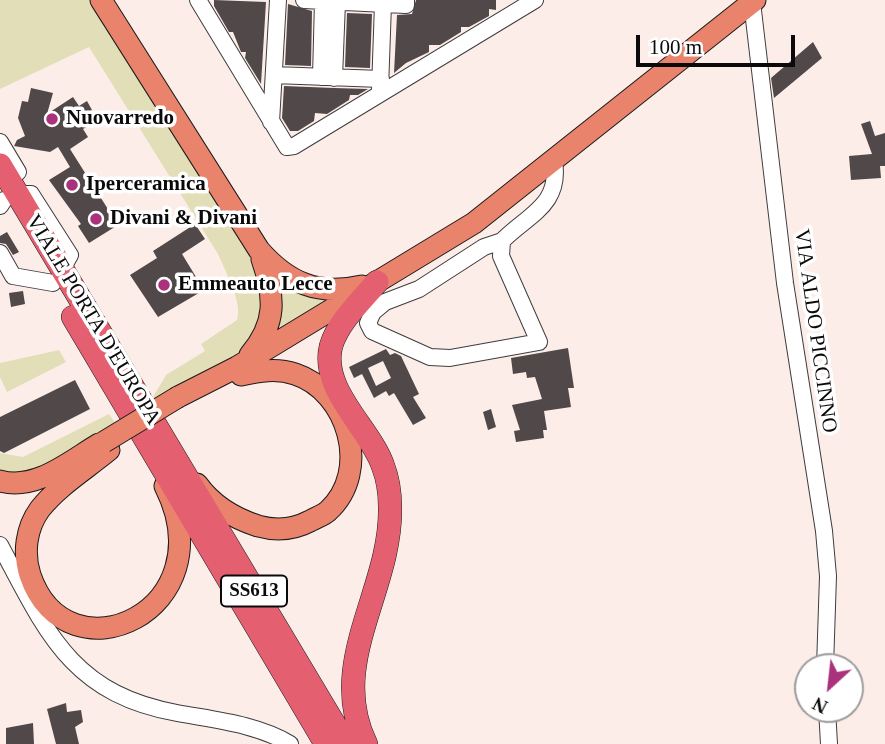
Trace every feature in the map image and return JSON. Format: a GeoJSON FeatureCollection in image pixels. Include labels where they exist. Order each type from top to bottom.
{"type":"FeatureCollection","features":[{"type":"Feature","properties":{"kind":"highway","name":"VIALE PORTA D'EUROPA"},"geometry":{"type":"LineString","coordinates":[[5,190],[157,443]]}},
{"type":"Feature","properties":{"kind":"highway"},"geometry":{"type":"LineString","coordinates":[[366,744],[354,720],[351,693],[359,646],[391,533],[390,494],[383,465],[336,384],[330,363],[331,348],[337,333],[377,282]]}},
{"type":"Feature","properties":{"kind":"highway","name":"SS613"},"geometry":{"type":"LineString","coordinates":[[157,443],[326,744]]}},
{"type":"Feature","properties":{"kind":"highway","name":"SS613"},"geometry":{"type":"LineString","coordinates":[[157,443],[346,744]]}},
{"type":"Feature","properties":{"kind":"main road"},"geometry":{"type":"LineString","coordinates":[[102,0],[259,250],[277,271],[313,287],[339,290],[377,282]]}},
{"type":"Feature","properties":{"kind":"main road"},"geometry":{"type":"LineString","coordinates":[[0,481],[27,482],[106,446],[180,401],[239,371],[474,223],[753,1]]}},
{"type":"Feature","properties":{"kind":"main road"},"geometry":{"type":"LineString","coordinates":[[239,371],[260,343],[272,319],[272,293],[259,250]]}},
{"type":"Feature","properties":{"kind":"main road"},"geometry":{"type":"LineString","coordinates":[[157,443],[204,494],[225,511],[244,521],[282,530],[303,525],[328,511],[351,470],[352,446],[334,404],[308,379],[292,373],[239,371]]}},
{"type":"Feature","properties":{"kind":"main road"},"geometry":{"type":"LineString","coordinates":[[106,446],[39,510],[26,544],[27,563],[39,593],[64,619],[96,628],[116,626],[149,610],[161,598],[177,567],[180,548],[178,524],[173,502],[153,464],[157,443]]}},
{"type":"Feature","properties":{"kind":"street"},"geometry":{"type":"LineString","coordinates":[[198,0],[287,147],[294,146],[384,87],[535,0]]}},
{"type":"Feature","properties":{"kind":"street"},"geometry":{"type":"LineString","coordinates":[[268,117],[269,0]]}},
{"type":"Feature","properties":{"kind":"street"},"geometry":{"type":"LineString","coordinates":[[268,117],[274,75],[278,0]]}},
{"type":"Feature","properties":{"kind":"street"},"geometry":{"type":"LineString","coordinates":[[304,0],[384,2],[384,87]]}},
{"type":"Feature","properties":{"kind":"street"},"geometry":{"type":"LineString","coordinates":[[327,77],[330,1]]}},
{"type":"Feature","properties":{"kind":"street","name":"VIA ALDO PICCINNO"},"geometry":{"type":"LineString","coordinates":[[753,1],[785,283],[824,531],[828,576],[825,653]]}},
{"type":"Feature","properties":{"kind":"street"},"geometry":{"type":"LineString","coordinates":[[274,75],[327,77],[384,87]]}},
{"type":"Feature","properties":{"kind":"street"},"geometry":{"type":"LineString","coordinates":[[0,142],[18,173],[5,190]]}},
{"type":"Feature","properties":{"kind":"street"},"geometry":{"type":"LineString","coordinates":[[502,241],[501,256],[539,342],[450,358],[430,357],[372,331],[368,323],[373,312],[385,302],[419,289],[484,247],[502,241],[554,192],[554,161]]}},
{"type":"Feature","properties":{"kind":"street"},"geometry":{"type":"LineString","coordinates":[[0,254],[13,276],[58,276]]}},
{"type":"Feature","properties":{"kind":"street"},"geometry":{"type":"LineString","coordinates":[[18,578],[17,542],[22,521],[33,503],[50,487],[106,446]]}},
{"type":"Feature","properties":{"kind":"street"},"geometry":{"type":"LineString","coordinates":[[0,545],[62,651],[84,674],[114,695],[166,711],[255,729],[290,744]]}},
{"type":"Feature","properties":{"kind":"street"},"geometry":{"type":"LineString","coordinates":[[828,723],[829,744]]}},
{"type":"Feature","properties":{"kind":"shaded area"},"geometry":{"type":"Polygon","coordinates":[[[0,0],[95,0],[258,265],[267,316],[243,354],[155,407],[153,397],[166,375],[205,351],[201,344],[237,320],[238,304],[232,287],[218,254],[89,47],[0,89],[0,0]]]}},
{"type":"Feature","properties":{"kind":"shaded area"},"geometry":{"type":"Polygon","coordinates":[[[273,275],[335,296],[272,337],[273,275]]]}},
{"type":"Feature","properties":{"kind":"shaded area"},"geometry":{"type":"Polygon","coordinates":[[[59,350],[66,362],[7,392],[0,377],[0,363],[59,350]]]}},
{"type":"Feature","properties":{"kind":"shaded area"},"geometry":{"type":"Polygon","coordinates":[[[109,414],[119,429],[45,473],[0,475],[0,453],[23,457],[109,414]]]}},
{"type":"Feature","properties":{"kind":"building"},"geometry":{"type":"Polygon","coordinates":[[[214,0],[266,2],[261,84],[245,58],[246,52],[241,52],[233,32],[229,32],[214,6],[214,0]]]}},
{"type":"Feature","properties":{"kind":"building"},"geometry":{"type":"Polygon","coordinates":[[[416,0],[496,0],[496,10],[489,9],[489,16],[469,27],[461,27],[461,32],[440,45],[429,45],[429,52],[406,63],[394,73],[397,15],[412,14],[416,0]]]}},
{"type":"Feature","properties":{"kind":"building"},"geometry":{"type":"Polygon","coordinates":[[[288,4],[312,11],[311,66],[285,65],[288,4]]]}},
{"type":"Feature","properties":{"kind":"building"},"geometry":{"type":"Polygon","coordinates":[[[347,13],[372,14],[370,68],[345,67],[347,13]]]}},
{"type":"Feature","properties":{"kind":"building"},"geometry":{"type":"Polygon","coordinates":[[[813,42],[822,58],[774,98],[771,78],[813,42]]]}},
{"type":"Feature","properties":{"kind":"building"},"geometry":{"type":"Polygon","coordinates":[[[284,86],[368,89],[358,95],[350,95],[349,100],[327,114],[315,113],[314,121],[298,131],[290,131],[282,118],[284,86]]]}},
{"type":"Feature","properties":{"kind":"building"},"geometry":{"type":"Polygon","coordinates":[[[31,88],[53,93],[47,114],[73,97],[79,106],[87,101],[92,110],[85,116],[90,125],[83,129],[88,137],[70,149],[118,225],[89,243],[78,226],[81,224],[49,180],[70,167],[58,147],[50,152],[14,146],[17,140],[25,136],[18,118],[22,101],[28,102],[31,88]]]}},
{"type":"Feature","properties":{"kind":"building"},"geometry":{"type":"Polygon","coordinates":[[[870,121],[875,136],[885,133],[885,166],[880,166],[881,178],[851,180],[849,156],[872,154],[861,124],[870,121]]]}},
{"type":"Feature","properties":{"kind":"building"},"geometry":{"type":"Polygon","coordinates":[[[195,224],[205,239],[182,254],[204,290],[158,317],[130,275],[157,258],[153,251],[195,224]]]}},
{"type":"Feature","properties":{"kind":"building"},"geometry":{"type":"Polygon","coordinates":[[[7,232],[19,252],[13,255],[6,244],[0,243],[0,236],[7,232]]]}},
{"type":"Feature","properties":{"kind":"building"},"geometry":{"type":"Polygon","coordinates":[[[23,291],[25,304],[11,307],[9,293],[23,291]]]}},
{"type":"Feature","properties":{"kind":"building"},"geometry":{"type":"Polygon","coordinates":[[[568,348],[574,388],[568,388],[571,407],[544,411],[547,430],[543,430],[544,438],[516,442],[514,431],[520,430],[512,405],[542,399],[535,377],[527,378],[526,372],[513,374],[511,358],[568,348]]]}},
{"type":"Feature","properties":{"kind":"building"},"geometry":{"type":"Polygon","coordinates":[[[386,349],[390,355],[395,353],[401,356],[419,394],[413,397],[426,418],[413,425],[394,393],[389,396],[386,391],[374,398],[362,374],[354,378],[349,367],[386,349]],[[383,361],[368,368],[376,386],[391,378],[383,361]]]}},
{"type":"Feature","properties":{"kind":"building"},"geometry":{"type":"Polygon","coordinates":[[[75,380],[90,409],[4,453],[0,451],[0,417],[75,380]]]}},
{"type":"Feature","properties":{"kind":"building"},"geometry":{"type":"Polygon","coordinates":[[[491,409],[496,427],[488,430],[483,412],[491,409]]]}},
{"type":"Feature","properties":{"kind":"building"},"geometry":{"type":"Polygon","coordinates":[[[66,703],[67,712],[81,710],[83,722],[75,727],[79,744],[56,744],[47,709],[66,703]]]}},
{"type":"Feature","properties":{"kind":"building"},"geometry":{"type":"Polygon","coordinates":[[[33,723],[34,744],[6,744],[6,728],[33,723]]]}},
{"type":"Feature","properties":{"kind":"place","name":"Nuovarredo"},"geometry":{"type":"Point","coordinates":[52,119]}},
{"type":"Feature","properties":{"kind":"place","name":"Iperceramica"},"geometry":{"type":"Point","coordinates":[72,185]}},
{"type":"Feature","properties":{"kind":"place","name":"Divani & Divani"},"geometry":{"type":"Point","coordinates":[96,219]}},
{"type":"Feature","properties":{"kind":"place","name":"Emmeauto Lecce"},"geometry":{"type":"Point","coordinates":[164,285]}}]}
